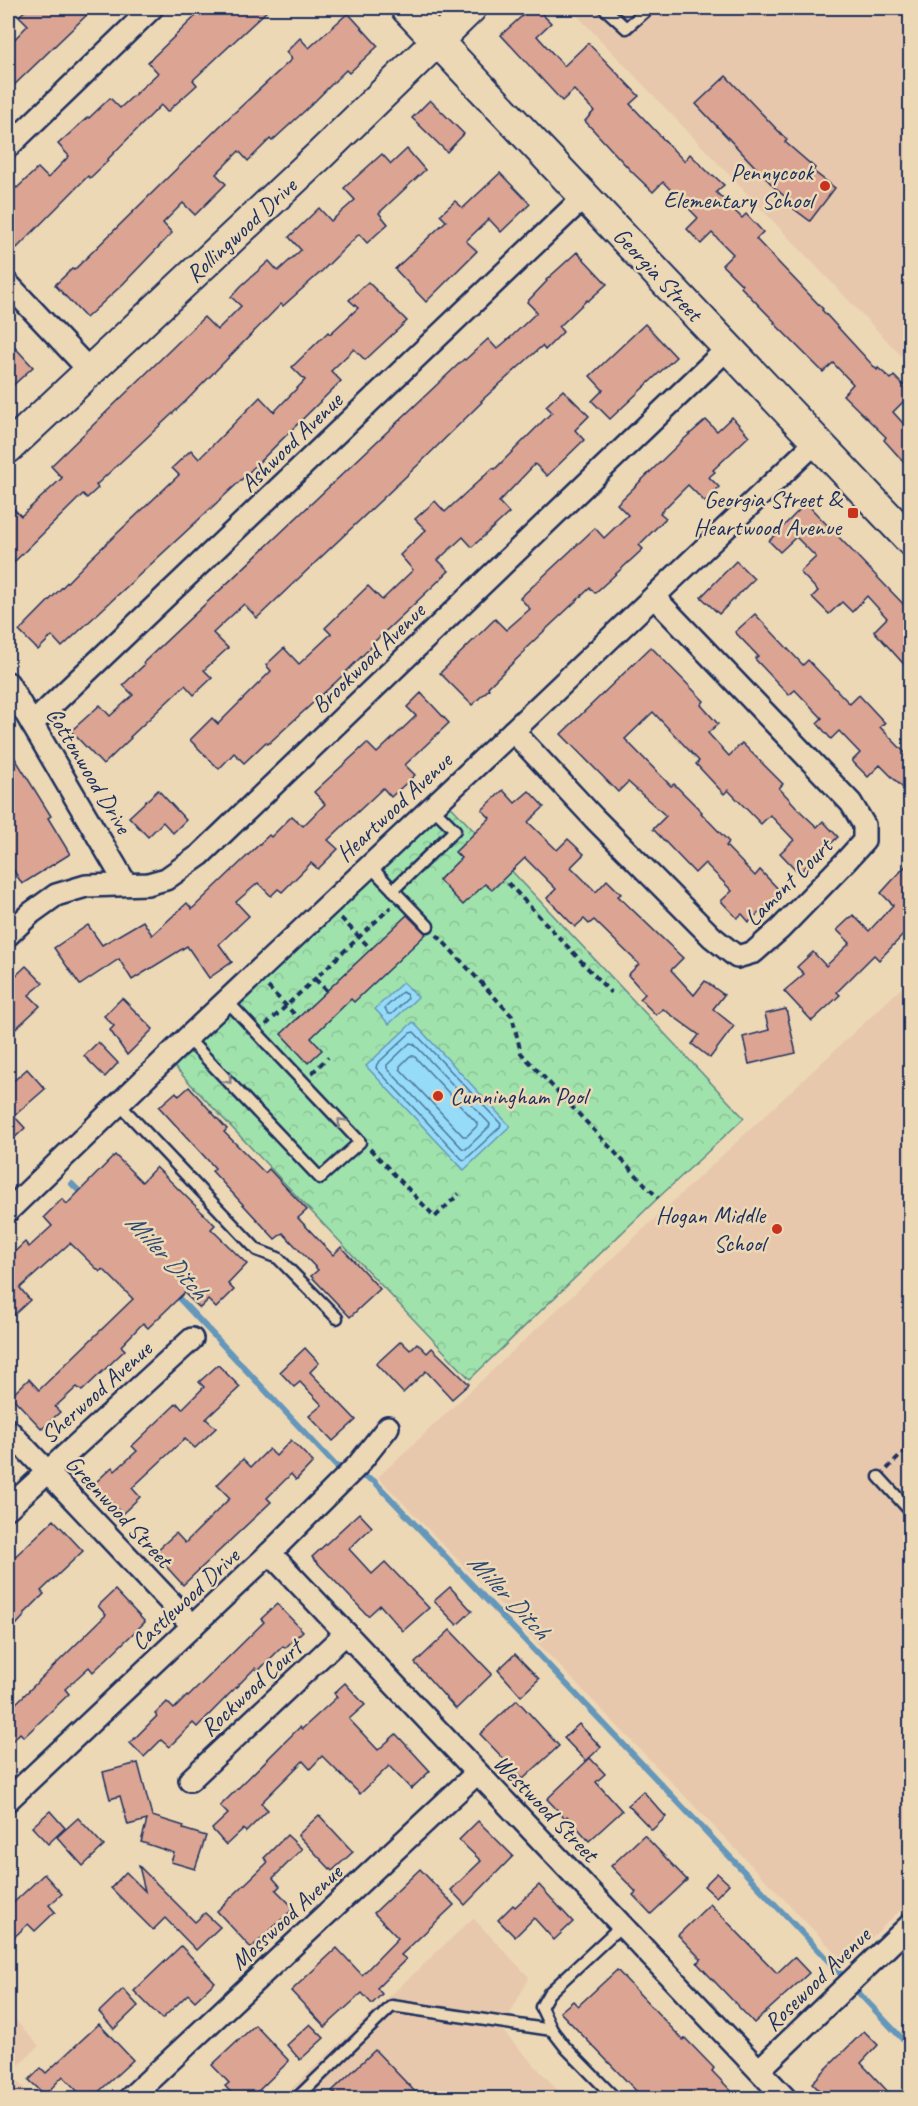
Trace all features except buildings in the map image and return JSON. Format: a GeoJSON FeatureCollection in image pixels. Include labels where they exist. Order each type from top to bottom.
{"type":"FeatureCollection","features":[{"type":"Feature","properties":{"kind":"main road","name":"Georgia Street"},"geometry":{"type":"LineString","coordinates":[[406,8],[817,441],[906,526]]}},
{"type":"Feature","properties":{"kind":"main road","name":"Rollingwood Drive"},"geometry":{"type":"LineString","coordinates":[[8,448],[320,155],[471,8]]}},
{"type":"Feature","properties":{"kind":"street"},"geometry":{"type":"LineString","coordinates":[[8,147],[152,8]]}},
{"type":"Feature","properties":{"kind":"street","name":"Ashwood Avenue"},"geometry":{"type":"LineString","coordinates":[[32,724],[585,196]]}},
{"type":"Feature","properties":{"kind":"street"},"geometry":{"type":"LineString","coordinates":[[8,284],[90,370]]}},
{"type":"Feature","properties":{"kind":"street","name":"Brookwood Avenue"},"geometry":{"type":"LineString","coordinates":[[8,935],[31,913],[56,895],[86,886],[148,884],[166,879],[201,855],[728,348]]}},
{"type":"Feature","properties":{"kind":"street","name":"Heartwood Avenue"},"geometry":{"type":"LineString","coordinates":[[8,1211],[187,1038],[817,441]]}},
{"type":"Feature","properties":{"kind":"street","name":"Lamont Court"},"geometry":{"type":"LineString","coordinates":[[513,731],[594,818],[705,930],[737,957],[754,951],[780,929],[864,841],[864,825],[851,803],[654,597]]}},
{"type":"Feature","properties":{"kind":"street","name":"Cottonwood Drive"},"geometry":{"type":"LineString","coordinates":[[8,682],[126,884]]}},
{"type":"Feature","properties":{"kind":"street","name":"Sherwood Avenue"},"geometry":{"type":"LineString","coordinates":[[8,1508],[192,1339]]}},
{"type":"Feature","properties":{"kind":"street","name":"Castlewood Drive"},"geometry":{"type":"LineString","coordinates":[[8,1800],[270,1553],[358,1465],[388,1427]]}},
{"type":"Feature","properties":{"kind":"street","name":"Greenwood Street"},"geometry":{"type":"LineString","coordinates":[[8,1430],[193,1626]]}},
{"type":"Feature","properties":{"kind":"street","name":"Westwood Street"},"geometry":{"type":"LineString","coordinates":[[270,1553],[785,2098]]}},
{"type":"Feature","properties":{"kind":"street","name":"Rockwood Court"},"geometry":{"type":"LineString","coordinates":[[190,1780],[346,1633]]}},
{"type":"Feature","properties":{"kind":"street","name":"Mosswood Avenue"},"geometry":{"type":"LineString","coordinates":[[130,2098],[477,1773]]}},
{"type":"Feature","properties":{"kind":"street","name":"Rosewood Avenue"},"geometry":{"type":"LineString","coordinates":[[759,2070],[910,1925]]}},
{"type":"Feature","properties":{"kind":"lane"},"geometry":{"type":"LineString","coordinates":[[604,8],[626,28],[649,8]]}},
{"type":"Feature","properties":{"kind":"lane"},"geometry":{"type":"LineString","coordinates":[[397,894],[454,830],[432,807]]}},
{"type":"Feature","properties":{"kind":"lane"},"geometry":{"type":"LineString","coordinates":[[369,865],[428,926]]}},
{"type":"Feature","properties":{"kind":"lane"},"geometry":{"type":"LineString","coordinates":[[187,1038],[320,1178],[360,1142],[227,1001]]}},
{"type":"Feature","properties":{"kind":"lane"},"geometry":{"type":"LineString","coordinates":[[120,1104],[257,1250],[278,1258],[337,1318]]}},
{"type":"Feature","properties":{"kind":"lane"},"geometry":{"type":"LineString","coordinates":[[879,1477],[910,1510]]}},
{"type":"Feature","properties":{"kind":"lane"},"geometry":{"type":"LineString","coordinates":[[615,2098],[566,2048],[552,2030],[541,2007],[549,1993],[622,1925]]}},
{"type":"Feature","properties":{"kind":"lane"},"geometry":{"type":"LineString","coordinates":[[297,2098],[392,2006],[552,2030]]}},
{"type":"Feature","properties":{"kind":"path"},"geometry":{"type":"LineString","coordinates":[[507,883],[611,993]]}},
{"type":"Feature","properties":{"kind":"path"},"geometry":{"type":"LineString","coordinates":[[258,1033],[359,937],[397,894]]}},
{"type":"Feature","properties":{"kind":"path"},"geometry":{"type":"LineString","coordinates":[[328,905],[371,949]]}},
{"type":"Feature","properties":{"kind":"path"},"geometry":{"type":"LineString","coordinates":[[428,926],[512,1016],[521,1053],[658,1198]]}},
{"type":"Feature","properties":{"kind":"path"},"geometry":{"type":"LineString","coordinates":[[255,974],[298,1018]]}},
{"type":"Feature","properties":{"kind":"path"},"geometry":{"type":"LineString","coordinates":[[315,979],[327,991]]}},
{"type":"Feature","properties":{"kind":"path"},"geometry":{"type":"LineString","coordinates":[[303,1082],[328,1057]]}},
{"type":"Feature","properties":{"kind":"path"},"geometry":{"type":"LineString","coordinates":[[360,1142],[375,1153],[435,1217],[459,1194]]}},
{"type":"Feature","properties":{"kind":"path"},"geometry":{"type":"LineString","coordinates":[[879,1477],[910,1446]]}},
{"type":"Feature","properties":{"kind":"shaded area","name":"Pennycook Elementary School"},"geometry":{"type":"Polygon","coordinates":[[[570,8],[910,8],[910,365],[570,8]]]}},
{"type":"Feature","properties":{"kind":"shaded area","name":"Hogan Middle School"},"geometry":{"type":"Polygon","coordinates":[[[910,980],[910,1901],[845,1963],[378,1477],[910,980]]]}},
{"type":"Feature","properties":{"kind":"shaded area"},"geometry":{"type":"Polygon","coordinates":[[[473,1918],[529,1977],[502,2030],[565,2098],[281,2098],[473,1918]]]}},
{"type":"Feature","properties":{"kind":"shaded area"},"geometry":{"type":"Polygon","coordinates":[[[8,2012],[39,2046],[10,2074],[34,2098],[8,2098],[8,2012]]]}},
{"type":"Feature","properties":{"kind":"green space"},"geometry":{"type":"Polygon","coordinates":[[[442,797],[744,1118],[470,1379],[166,1058],[442,797]]]}},
{"type":"Feature","properties":{"kind":"water"},"geometry":{"type":"Polygon","coordinates":[[[403,982],[418,997],[389,1024],[375,1009],[403,982]]]}},
{"type":"Feature","properties":{"kind":"water","name":"Cunningham Pool"},"geometry":{"type":"Polygon","coordinates":[[[413,1022],[510,1126],[464,1170],[366,1066],[413,1022]]]}},
{"type":"Feature","properties":{"kind":"waterway","name":"Miller Ditch"},"geometry":{"type":"LineString","coordinates":[[72,1184],[84,1196]]}},
{"type":"Feature","properties":{"kind":"waterway","name":"Miller Ditch"},"geometry":{"type":"LineString","coordinates":[[175,1294],[336,1466],[374,1481],[910,2047]]}},
{"type":"Feature","properties":{"kind":"place","name":"Pennycook Elementary School"},"geometry":{"type":"Point","coordinates":[825,186]}},
{"type":"Feature","properties":{"kind":"place","name":"Georgia Street & Heartwood Avenue"},"geometry":{"type":"Point","coordinates":[853,513]}},
{"type":"Feature","properties":{"kind":"place","name":"Cunningham Pool"},"geometry":{"type":"Point","coordinates":[438,1096]}},
{"type":"Feature","properties":{"kind":"place","name":"Hogan Middle School"},"geometry":{"type":"Point","coordinates":[777,1229]}}]}
